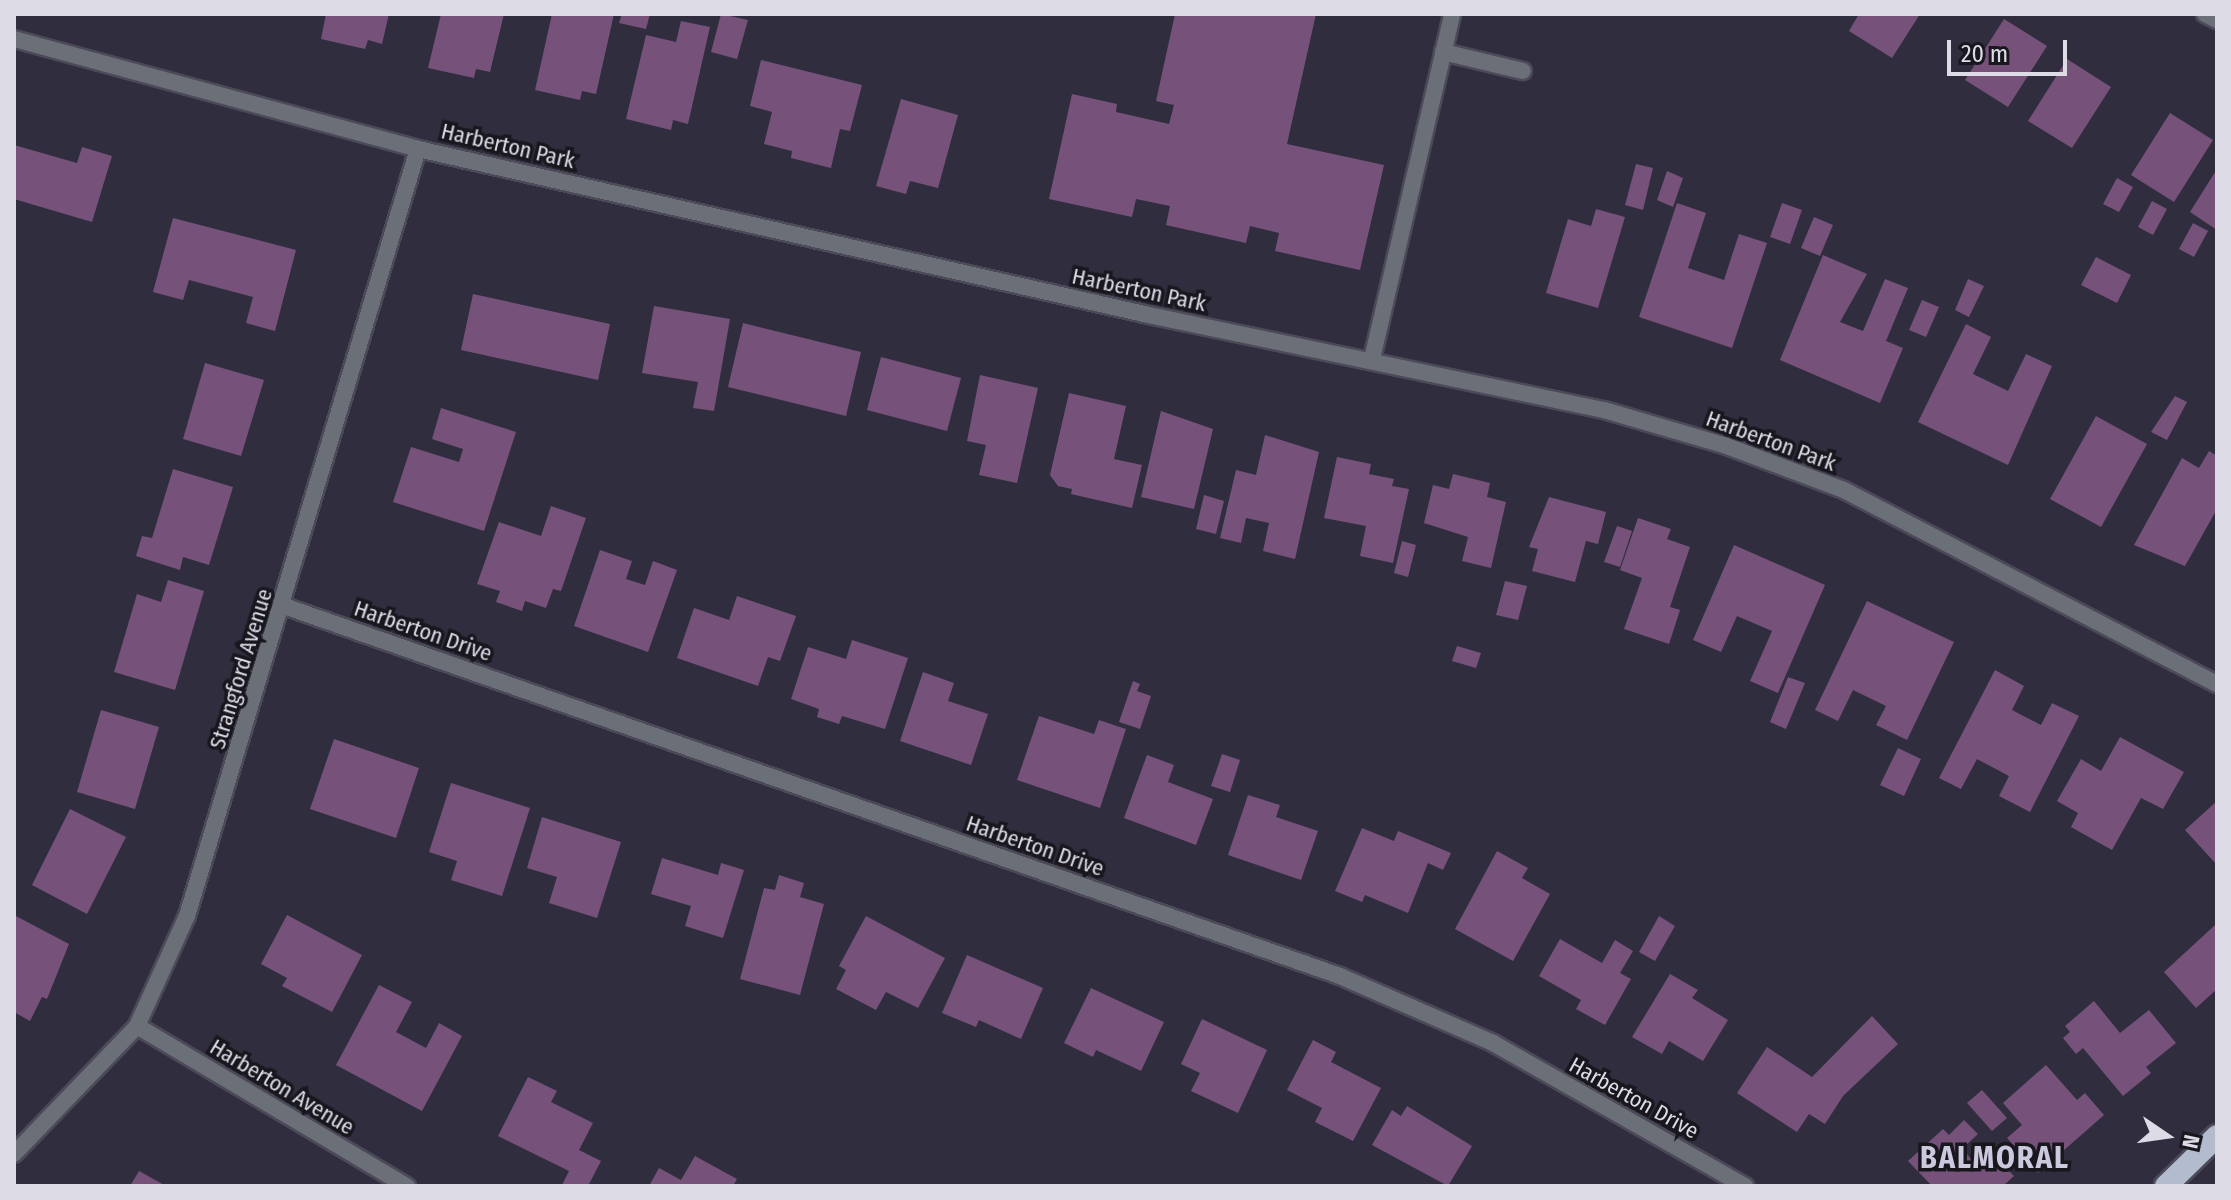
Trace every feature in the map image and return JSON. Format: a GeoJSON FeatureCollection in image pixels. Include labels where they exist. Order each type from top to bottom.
{"type":"FeatureCollection","features":[{"type":"Feature","properties":{"kind":"highway"},"geometry":{"type":"LineString","coordinates":[[2166,1186],[2217,1136]]}},
{"type":"Feature","properties":{"kind":"street"},"geometry":{"type":"LineString","coordinates":[[1372,359],[1452,14]]}},
{"type":"Feature","properties":{"kind":"street"},"geometry":{"type":"LineString","coordinates":[[2205,14],[2217,20]]}},
{"type":"Feature","properties":{"kind":"street","name":"Harberton Park"},"geometry":{"type":"LineString","coordinates":[[14,39],[418,149],[1144,314],[1372,359],[1604,410],[1724,445],[1844,490],[2217,684]]}},
{"type":"Feature","properties":{"kind":"street"},"geometry":{"type":"LineString","coordinates":[[1443,52],[1523,71]]}},
{"type":"Feature","properties":{"kind":"street","name":"Strangford Avenue"},"geometry":{"type":"LineString","coordinates":[[14,1154],[137,1026],[187,916],[284,606],[418,149]]}},
{"type":"Feature","properties":{"kind":"street","name":"Harberton Drive"},"geometry":{"type":"LineString","coordinates":[[284,606],[1340,976],[1493,1043],[1745,1186]]}},
{"type":"Feature","properties":{"kind":"street","name":"Harberton Avenue"},"geometry":{"type":"LineString","coordinates":[[137,1026],[407,1186]]}},
{"type":"Feature","properties":{"kind":"building"},"geometry":{"type":"Polygon","coordinates":[[[326,14],[389,14],[382,44],[368,40],[365,49],[321,39],[326,14]]]}},
{"type":"Feature","properties":{"kind":"building"},"geometry":{"type":"Polygon","coordinates":[[[441,14],[504,14],[490,72],[476,69],[474,78],[428,68],[441,14]]]}},
{"type":"Feature","properties":{"kind":"building"},"geometry":{"type":"Polygon","coordinates":[[[552,14],[614,14],[596,94],[582,91],[580,100],[535,90],[552,14]]]}},
{"type":"Feature","properties":{"kind":"building"},"geometry":{"type":"Polygon","coordinates":[[[622,14],[650,14],[646,29],[619,23],[622,14]]]}},
{"type":"Feature","properties":{"kind":"building"},"geometry":{"type":"Polygon","coordinates":[[[721,14],[748,20],[737,59],[711,52],[721,14]]]}},
{"type":"Feature","properties":{"kind":"building"},"geometry":{"type":"Polygon","coordinates":[[[1175,14],[1316,14],[1287,144],[1384,165],[1360,270],[1275,251],[1279,233],[1250,226],[1246,243],[1166,225],[1170,206],[1136,199],[1132,217],[1049,199],[1072,94],[1117,104],[1116,112],[1169,124],[1174,105],[1156,101],[1175,14]]]}},
{"type":"Feature","properties":{"kind":"building"},"geometry":{"type":"Polygon","coordinates":[[[1859,14],[1920,14],[1892,58],[1849,31],[1859,14]]]}},
{"type":"Feature","properties":{"kind":"building"},"geometry":{"type":"Polygon","coordinates":[[[2004,19],[2047,46],[2008,107],[1965,80],[2004,19]]]}},
{"type":"Feature","properties":{"kind":"building"},"geometry":{"type":"Polygon","coordinates":[[[681,21],[710,27],[688,124],[673,120],[671,130],[626,119],[646,35],[676,42],[681,21]]]}},
{"type":"Feature","properties":{"kind":"building"},"geometry":{"type":"Polygon","coordinates":[[[2067,59],[2111,87],[2072,148],[2028,121],[2067,59]]]}},
{"type":"Feature","properties":{"kind":"building"},"geometry":{"type":"Polygon","coordinates":[[[761,60],[862,85],[850,131],[840,129],[831,168],[791,158],[792,151],[764,144],[772,112],[750,106],[761,60]]]}},
{"type":"Feature","properties":{"kind":"building"},"geometry":{"type":"Polygon","coordinates":[[[901,99],[958,115],[938,188],[910,181],[906,194],[876,186],[901,99]]]}},
{"type":"Feature","properties":{"kind":"building"},"geometry":{"type":"Polygon","coordinates":[[[2170,113],[2213,140],[2174,202],[2131,175],[2170,113]]]}},
{"type":"Feature","properties":{"kind":"building"},"geometry":{"type":"Polygon","coordinates":[[[14,145],[77,163],[82,147],[112,156],[92,222],[14,199],[14,145]]]}},
{"type":"Feature","properties":{"kind":"building"},"geometry":{"type":"Polygon","coordinates":[[[1636,164],[1653,168],[1643,210],[1625,205],[1636,164]]]}},
{"type":"Feature","properties":{"kind":"building"},"geometry":{"type":"Polygon","coordinates":[[[2217,169],[2217,230],[2190,212],[2217,169]]]}},
{"type":"Feature","properties":{"kind":"building"},"geometry":{"type":"Polygon","coordinates":[[[1667,171],[1683,178],[1673,207],[1657,200],[1667,171]]]}},
{"type":"Feature","properties":{"kind":"building"},"geometry":{"type":"Polygon","coordinates":[[[2117,178],[2133,187],[2119,212],[2103,204],[2117,178]]]}},
{"type":"Feature","properties":{"kind":"building"},"geometry":{"type":"Polygon","coordinates":[[[2152,201],[2167,209],[2153,235],[2138,227],[2152,201]]]}},
{"type":"Feature","properties":{"kind":"building"},"geometry":{"type":"Polygon","coordinates":[[[1677,203],[1706,213],[1688,268],[1724,280],[1739,234],[1767,243],[1732,348],[1639,317],[1677,203]]]}},
{"type":"Feature","properties":{"kind":"building"},"geometry":{"type":"Polygon","coordinates":[[[1782,203],[1802,210],[1790,244],[1770,237],[1782,203]]]}},
{"type":"Feature","properties":{"kind":"building"},"geometry":{"type":"Polygon","coordinates":[[[1596,209],[1625,217],[1598,308],[1546,293],[1568,219],[1591,226],[1596,209]]]}},
{"type":"Feature","properties":{"kind":"building"},"geometry":{"type":"Polygon","coordinates":[[[1814,217],[1833,225],[1820,256],[1801,248],[1814,217]]]}},
{"type":"Feature","properties":{"kind":"building"},"geometry":{"type":"Polygon","coordinates":[[[173,218],[296,250],[275,331],[246,323],[253,297],[189,280],[183,300],[153,292],[173,218]]]}},
{"type":"Feature","properties":{"kind":"building"},"geometry":{"type":"Polygon","coordinates":[[[2193,223],[2208,231],[2194,257],[2179,249],[2193,223]]]}},
{"type":"Feature","properties":{"kind":"building"},"geometry":{"type":"Polygon","coordinates":[[[1823,255],[1867,274],[1840,322],[1863,331],[1885,279],[1908,288],[1886,341],[1903,348],[1880,403],[1780,360],[1823,255]]]}},
{"type":"Feature","properties":{"kind":"building"},"geometry":{"type":"Polygon","coordinates":[[[2096,257],[2131,275],[2117,303],[2081,285],[2096,257]]]}},
{"type":"Feature","properties":{"kind":"building"},"geometry":{"type":"Polygon","coordinates":[[[1968,279],[1984,286],[1969,317],[1955,310],[1968,279]]]}},
{"type":"Feature","properties":{"kind":"building"},"geometry":{"type":"Polygon","coordinates":[[[473,294],[610,324],[598,380],[461,350],[473,294]]]}},
{"type":"Feature","properties":{"kind":"building"},"geometry":{"type":"Polygon","coordinates":[[[1922,300],[1939,307],[1926,337],[1909,330],[1922,300]]]}},
{"type":"Feature","properties":{"kind":"building"},"geometry":{"type":"Polygon","coordinates":[[[654,306],[730,319],[714,411],[693,408],[698,382],[642,373],[654,306]]]}},
{"type":"Feature","properties":{"kind":"building"},"geometry":{"type":"Polygon","coordinates":[[[743,323],[861,352],[846,416],[728,387],[743,323]]]}},
{"type":"Feature","properties":{"kind":"building"},"geometry":{"type":"Polygon","coordinates":[[[1966,324],[1991,337],[1973,374],[2008,391],[2026,354],[2052,366],[2008,465],[1918,422],[1966,324]]]}},
{"type":"Feature","properties":{"kind":"building"},"geometry":{"type":"Polygon","coordinates":[[[881,357],[961,378],[947,431],[867,410],[881,357]]]}},
{"type":"Feature","properties":{"kind":"building"},"geometry":{"type":"Polygon","coordinates":[[[205,363],[264,380],[241,456],[183,439],[205,363]]]}},
{"type":"Feature","properties":{"kind":"building"},"geometry":{"type":"Polygon","coordinates":[[[980,375],[1038,388],[1017,483],[979,475],[986,445],[967,441],[980,375]]]}},
{"type":"Feature","properties":{"kind":"building"},"geometry":{"type":"Polygon","coordinates":[[[1069,393],[1126,406],[1114,459],[1142,465],[1132,508],[1071,494],[1072,489],[1058,486],[1050,475],[1069,393]]]}},
{"type":"Feature","properties":{"kind":"building"},"geometry":{"type":"Polygon","coordinates":[[[2175,396],[2187,402],[2167,440],[2151,432],[2175,396]]]}},
{"type":"Feature","properties":{"kind":"building"},"geometry":{"type":"Polygon","coordinates":[[[441,408],[516,432],[484,531],[393,502],[411,447],[459,462],[463,449],[432,439],[441,408]]]}},
{"type":"Feature","properties":{"kind":"building"},"geometry":{"type":"Polygon","coordinates":[[[1161,411],[1213,429],[1194,509],[1141,497],[1161,411]]]}},
{"type":"Feature","properties":{"kind":"building"},"geometry":{"type":"Polygon","coordinates":[[[2096,416],[2147,444],[2101,527],[2050,499],[2096,416]]]}},
{"type":"Feature","properties":{"kind":"building"},"geometry":{"type":"Polygon","coordinates":[[[1265,435],[1319,452],[1295,559],[1263,551],[1269,523],[1246,518],[1241,543],[1220,538],[1236,470],[1256,475],[1265,435]]]}},
{"type":"Feature","properties":{"kind":"building"},"geometry":{"type":"Polygon","coordinates":[[[2209,451],[2217,456],[2217,509],[2185,566],[2134,545],[2182,458],[2199,468],[2209,451]]]}},
{"type":"Feature","properties":{"kind":"building"},"geometry":{"type":"Polygon","coordinates":[[[1337,457],[1371,464],[1369,474],[1394,479],[1392,486],[1409,489],[1393,563],[1360,556],[1366,526],[1324,518],[1337,457]]]}},
{"type":"Feature","properties":{"kind":"building"},"geometry":{"type":"Polygon","coordinates":[[[173,469],[233,487],[209,565],[183,557],[180,570],[136,556],[142,536],[152,538],[173,469]]]}},
{"type":"Feature","properties":{"kind":"building"},"geometry":{"type":"Polygon","coordinates":[[[1453,474],[1490,483],[1487,497],[1506,502],[1491,568],[1462,561],[1468,537],[1424,523],[1433,485],[1449,489],[1453,474]]]}},
{"type":"Feature","properties":{"kind":"building"},"geometry":{"type":"Polygon","coordinates":[[[1204,495],[1224,501],[1216,534],[1196,529],[1204,495]]]}},
{"type":"Feature","properties":{"kind":"building"},"geometry":{"type":"Polygon","coordinates":[[[1549,497],[1606,512],[1598,544],[1586,541],[1575,582],[1532,571],[1538,549],[1529,547],[1549,497]]]}},
{"type":"Feature","properties":{"kind":"building"},"geometry":{"type":"Polygon","coordinates":[[[551,506],[586,518],[561,591],[553,589],[546,608],[525,601],[522,611],[496,602],[500,591],[477,584],[499,522],[541,536],[551,506]]]}},
{"type":"Feature","properties":{"kind":"building"},"geometry":{"type":"Polygon","coordinates":[[[1638,518],[1671,529],[1667,539],[1690,547],[1670,607],[1680,610],[1669,644],[1624,629],[1642,578],[1620,570],[1638,518]]]}},
{"type":"Feature","properties":{"kind":"building"},"geometry":{"type":"Polygon","coordinates":[[[1617,526],[1632,531],[1620,567],[1604,562],[1617,526]]]}},
{"type":"Feature","properties":{"kind":"building"},"geometry":{"type":"Polygon","coordinates":[[[1402,541],[1416,545],[1408,577],[1394,573],[1402,541]]]}},
{"type":"Feature","properties":{"kind":"building"},"geometry":{"type":"Polygon","coordinates":[[[1734,545],[1825,585],[1778,693],[1750,681],[1772,631],[1737,616],[1721,652],[1693,640],[1734,545]]]}},
{"type":"Feature","properties":{"kind":"building"},"geometry":{"type":"Polygon","coordinates":[[[600,550],[632,561],[626,579],[645,585],[653,561],[677,570],[648,652],[574,626],[600,550]]]}},
{"type":"Feature","properties":{"kind":"building"},"geometry":{"type":"Polygon","coordinates":[[[168,580],[204,591],[175,690],[114,672],[137,594],[161,602],[168,580]]]}},
{"type":"Feature","properties":{"kind":"building"},"geometry":{"type":"Polygon","coordinates":[[[1505,581],[1527,586],[1518,620],[1496,615],[1505,581]]]}},
{"type":"Feature","properties":{"kind":"building"},"geometry":{"type":"Polygon","coordinates":[[[737,596],[796,616],[780,661],[768,657],[758,686],[677,658],[694,608],[729,620],[737,596]]]}},
{"type":"Feature","properties":{"kind":"building"},"geometry":{"type":"Polygon","coordinates":[[[1867,601],[1954,642],[1907,740],[1876,725],[1886,706],[1853,690],[1838,721],[1815,710],[1867,601]]]}},
{"type":"Feature","properties":{"kind":"building"},"geometry":{"type":"Polygon","coordinates":[[[852,640],[908,658],[885,729],[842,716],[839,724],[817,717],[819,709],[791,699],[808,647],[846,659],[852,640]]]}},
{"type":"Feature","properties":{"kind":"building"},"geometry":{"type":"Polygon","coordinates":[[[1457,646],[1481,653],[1476,668],[1452,661],[1457,646]]]}},
{"type":"Feature","properties":{"kind":"building"},"geometry":{"type":"Polygon","coordinates":[[[1995,670],[2024,686],[2012,710],[2041,725],[2052,703],[2079,716],[2030,812],[1999,796],[2009,776],[1977,759],[1961,789],[1939,778],[1995,670]]]}},
{"type":"Feature","properties":{"kind":"building"},"geometry":{"type":"Polygon","coordinates":[[[923,672],[954,683],[948,701],[988,714],[971,765],[900,741],[923,672]]]}},
{"type":"Feature","properties":{"kind":"building"},"geometry":{"type":"Polygon","coordinates":[[[1788,677],[1805,683],[1786,729],[1770,722],[1788,677]]]}},
{"type":"Feature","properties":{"kind":"building"},"geometry":{"type":"Polygon","coordinates":[[[1133,681],[1140,684],[1137,691],[1151,696],[1140,729],[1119,722],[1133,681]]]}},
{"type":"Feature","properties":{"kind":"building"},"geometry":{"type":"Polygon","coordinates":[[[101,710],[159,727],[135,809],[77,792],[101,710]]]}},
{"type":"Feature","properties":{"kind":"building"},"geometry":{"type":"Polygon","coordinates":[[[1039,716],[1094,734],[1099,720],[1126,729],[1100,808],[1017,780],[1039,716]]]}},
{"type":"Feature","properties":{"kind":"building"},"geometry":{"type":"Polygon","coordinates":[[[2120,737],[2184,772],[2163,809],[2141,798],[2112,850],[2071,827],[2078,813],[2057,801],[2081,759],[2101,771],[2120,737]]]}},
{"type":"Feature","properties":{"kind":"building"},"geometry":{"type":"Polygon","coordinates":[[[334,739],[419,768],[396,838],[310,809],[334,739]]]}},
{"type":"Feature","properties":{"kind":"building"},"geometry":{"type":"Polygon","coordinates":[[[1898,748],[1921,759],[1904,796],[1880,785],[1898,748]]]}},
{"type":"Feature","properties":{"kind":"building"},"geometry":{"type":"Polygon","coordinates":[[[1222,754],[1240,760],[1230,792],[1211,786],[1222,754]]]}},
{"type":"Feature","properties":{"kind":"building"},"geometry":{"type":"Polygon","coordinates":[[[1147,755],[1174,765],[1168,782],[1213,799],[1196,845],[1124,818],[1147,755]]]}},
{"type":"Feature","properties":{"kind":"building"},"geometry":{"type":"Polygon","coordinates":[[[451,783],[530,808],[502,896],[451,880],[457,861],[429,852],[451,783]]]}},
{"type":"Feature","properties":{"kind":"building"},"geometry":{"type":"Polygon","coordinates":[[[1248,795],[1280,805],[1276,817],[1318,831],[1301,880],[1228,855],[1248,795]]]}},
{"type":"Feature","properties":{"kind":"building"},"geometry":{"type":"Polygon","coordinates":[[[2217,801],[2217,865],[2185,830],[2217,801]]]}},
{"type":"Feature","properties":{"kind":"building"},"geometry":{"type":"Polygon","coordinates":[[[70,809],[126,837],[87,914],[32,885],[70,809]]]}},
{"type":"Feature","properties":{"kind":"building"},"geometry":{"type":"Polygon","coordinates":[[[542,817],[621,842],[597,918],[549,903],[557,877],[527,868],[542,817]]]}},
{"type":"Feature","properties":{"kind":"building"},"geometry":{"type":"Polygon","coordinates":[[[1362,828],[1394,841],[1398,831],[1451,853],[1443,870],[1428,863],[1408,913],[1365,895],[1362,902],[1335,891],[1362,828]]]}},
{"type":"Feature","properties":{"kind":"building"},"geometry":{"type":"Polygon","coordinates":[[[1497,851],[1528,868],[1522,878],[1550,894],[1513,961],[1455,929],[1497,851]]]}},
{"type":"Feature","properties":{"kind":"building"},"geometry":{"type":"Polygon","coordinates":[[[662,858],[718,875],[721,863],[744,870],[723,938],[685,926],[691,906],[651,894],[662,858]]]}},
{"type":"Feature","properties":{"kind":"building"},"geometry":{"type":"Polygon","coordinates":[[[779,875],[804,883],[800,897],[824,904],[800,995],[740,979],[764,888],[775,890],[779,875]]]}},
{"type":"Feature","properties":{"kind":"building"},"geometry":{"type":"Polygon","coordinates":[[[14,915],[69,944],[47,999],[42,997],[30,1021],[14,1012],[14,915]]]}},
{"type":"Feature","properties":{"kind":"building"},"geometry":{"type":"Polygon","coordinates":[[[287,915],[362,955],[332,1012],[282,986],[287,978],[261,964],[287,915]]]}},
{"type":"Feature","properties":{"kind":"building"},"geometry":{"type":"Polygon","coordinates":[[[866,916],[945,958],[918,1008],[886,992],[876,1010],[836,989],[846,970],[839,966],[866,916]]]}},
{"type":"Feature","properties":{"kind":"building"},"geometry":{"type":"Polygon","coordinates":[[[1659,916],[1675,926],[1655,961],[1639,952],[1659,916]]]}},
{"type":"Feature","properties":{"kind":"building"},"geometry":{"type":"Polygon","coordinates":[[[2215,925],[2217,989],[2196,1008],[2164,972],[2215,925]]]}},
{"type":"Feature","properties":{"kind":"building"},"geometry":{"type":"Polygon","coordinates":[[[1560,939],[1602,963],[1615,940],[1633,951],[1620,973],[1631,979],[1605,1025],[1576,1009],[1581,1000],[1539,976],[1560,939]]]}},
{"type":"Feature","properties":{"kind":"building"},"geometry":{"type":"Polygon","coordinates":[[[967,955],[1043,988],[1021,1039],[979,1020],[976,1027],[942,1013],[967,955]]]}},
{"type":"Feature","properties":{"kind":"building"},"geometry":{"type":"Polygon","coordinates":[[[1670,974],[1698,990],[1692,998],[1728,1020],[1703,1061],[1669,1041],[1662,1054],[1632,1037],[1670,974]]]}},
{"type":"Feature","properties":{"kind":"building"},"geometry":{"type":"Polygon","coordinates":[[[379,985],[412,1002],[396,1032],[426,1048],[439,1023],[462,1036],[422,1111],[336,1065],[379,985]]]}},
{"type":"Feature","properties":{"kind":"building"},"geometry":{"type":"Polygon","coordinates":[[[1091,988],[1164,1022],[1141,1071],[1096,1050],[1093,1057],[1064,1043],[1091,988]]]}},
{"type":"Feature","properties":{"kind":"building"},"geometry":{"type":"Polygon","coordinates":[[[2094,1001],[2120,1033],[2149,1010],[2176,1043],[2146,1067],[2151,1073],[2123,1096],[2083,1048],[2076,1054],[2063,1038],[2070,1032],[2065,1026],[2094,1001]]]}},
{"type":"Feature","properties":{"kind":"building"},"geometry":{"type":"Polygon","coordinates":[[[1872,1016],[1898,1044],[1843,1096],[1825,1124],[1809,1114],[1797,1132],[1737,1093],[1767,1047],[1812,1077],[1872,1016]]]}},
{"type":"Feature","properties":{"kind":"building"},"geometry":{"type":"Polygon","coordinates":[[[1202,1019],[1267,1050],[1238,1113],[1191,1091],[1200,1073],[1181,1064],[1202,1019]]]}},
{"type":"Feature","properties":{"kind":"building"},"geometry":{"type":"Polygon","coordinates":[[[1313,1040],[1336,1052],[1331,1062],[1381,1088],[1353,1141],[1315,1122],[1322,1108],[1287,1090],[1313,1040]]]}},
{"type":"Feature","properties":{"kind":"building"},"geometry":{"type":"Polygon","coordinates":[[[2046,1065],[2077,1100],[2085,1093],[2104,1115],[2038,1173],[2007,1138],[2022,1125],[2003,1103],[2046,1065]]]}},
{"type":"Feature","properties":{"kind":"building"},"geometry":{"type":"Polygon","coordinates":[[[528,1077],[557,1091],[551,1102],[593,1123],[579,1150],[601,1161],[588,1186],[562,1185],[569,1171],[498,1136],[528,1077]]]}},
{"type":"Feature","properties":{"kind":"building"},"geometry":{"type":"Polygon","coordinates":[[[1982,1090],[2007,1118],[1992,1131],[1967,1103],[1982,1090]]]}},
{"type":"Feature","properties":{"kind":"building"},"geometry":{"type":"Polygon","coordinates":[[[1407,1106],[1472,1146],[1448,1186],[1372,1145],[1392,1110],[1401,1116],[1407,1106]]]}},
{"type":"Feature","properties":{"kind":"building"},"geometry":{"type":"Polygon","coordinates":[[[1964,1120],[1978,1134],[1962,1149],[1977,1165],[1991,1152],[2014,1176],[2003,1186],[1932,1186],[1908,1161],[1943,1129],[1949,1135],[1964,1120]]]}},
{"type":"Feature","properties":{"kind":"building"},"geometry":{"type":"Polygon","coordinates":[[[695,1156],[737,1179],[733,1186],[649,1186],[659,1168],[681,1180],[695,1156]]]}},
{"type":"Feature","properties":{"kind":"building"},"geometry":{"type":"Polygon","coordinates":[[[139,1171],[166,1186],[130,1186],[139,1171]]]}},
{"type":"Feature","properties":{"kind":"district","name":"BALMORAL"},"geometry":{"type":"Point","coordinates":[1995,1158]}}]}
